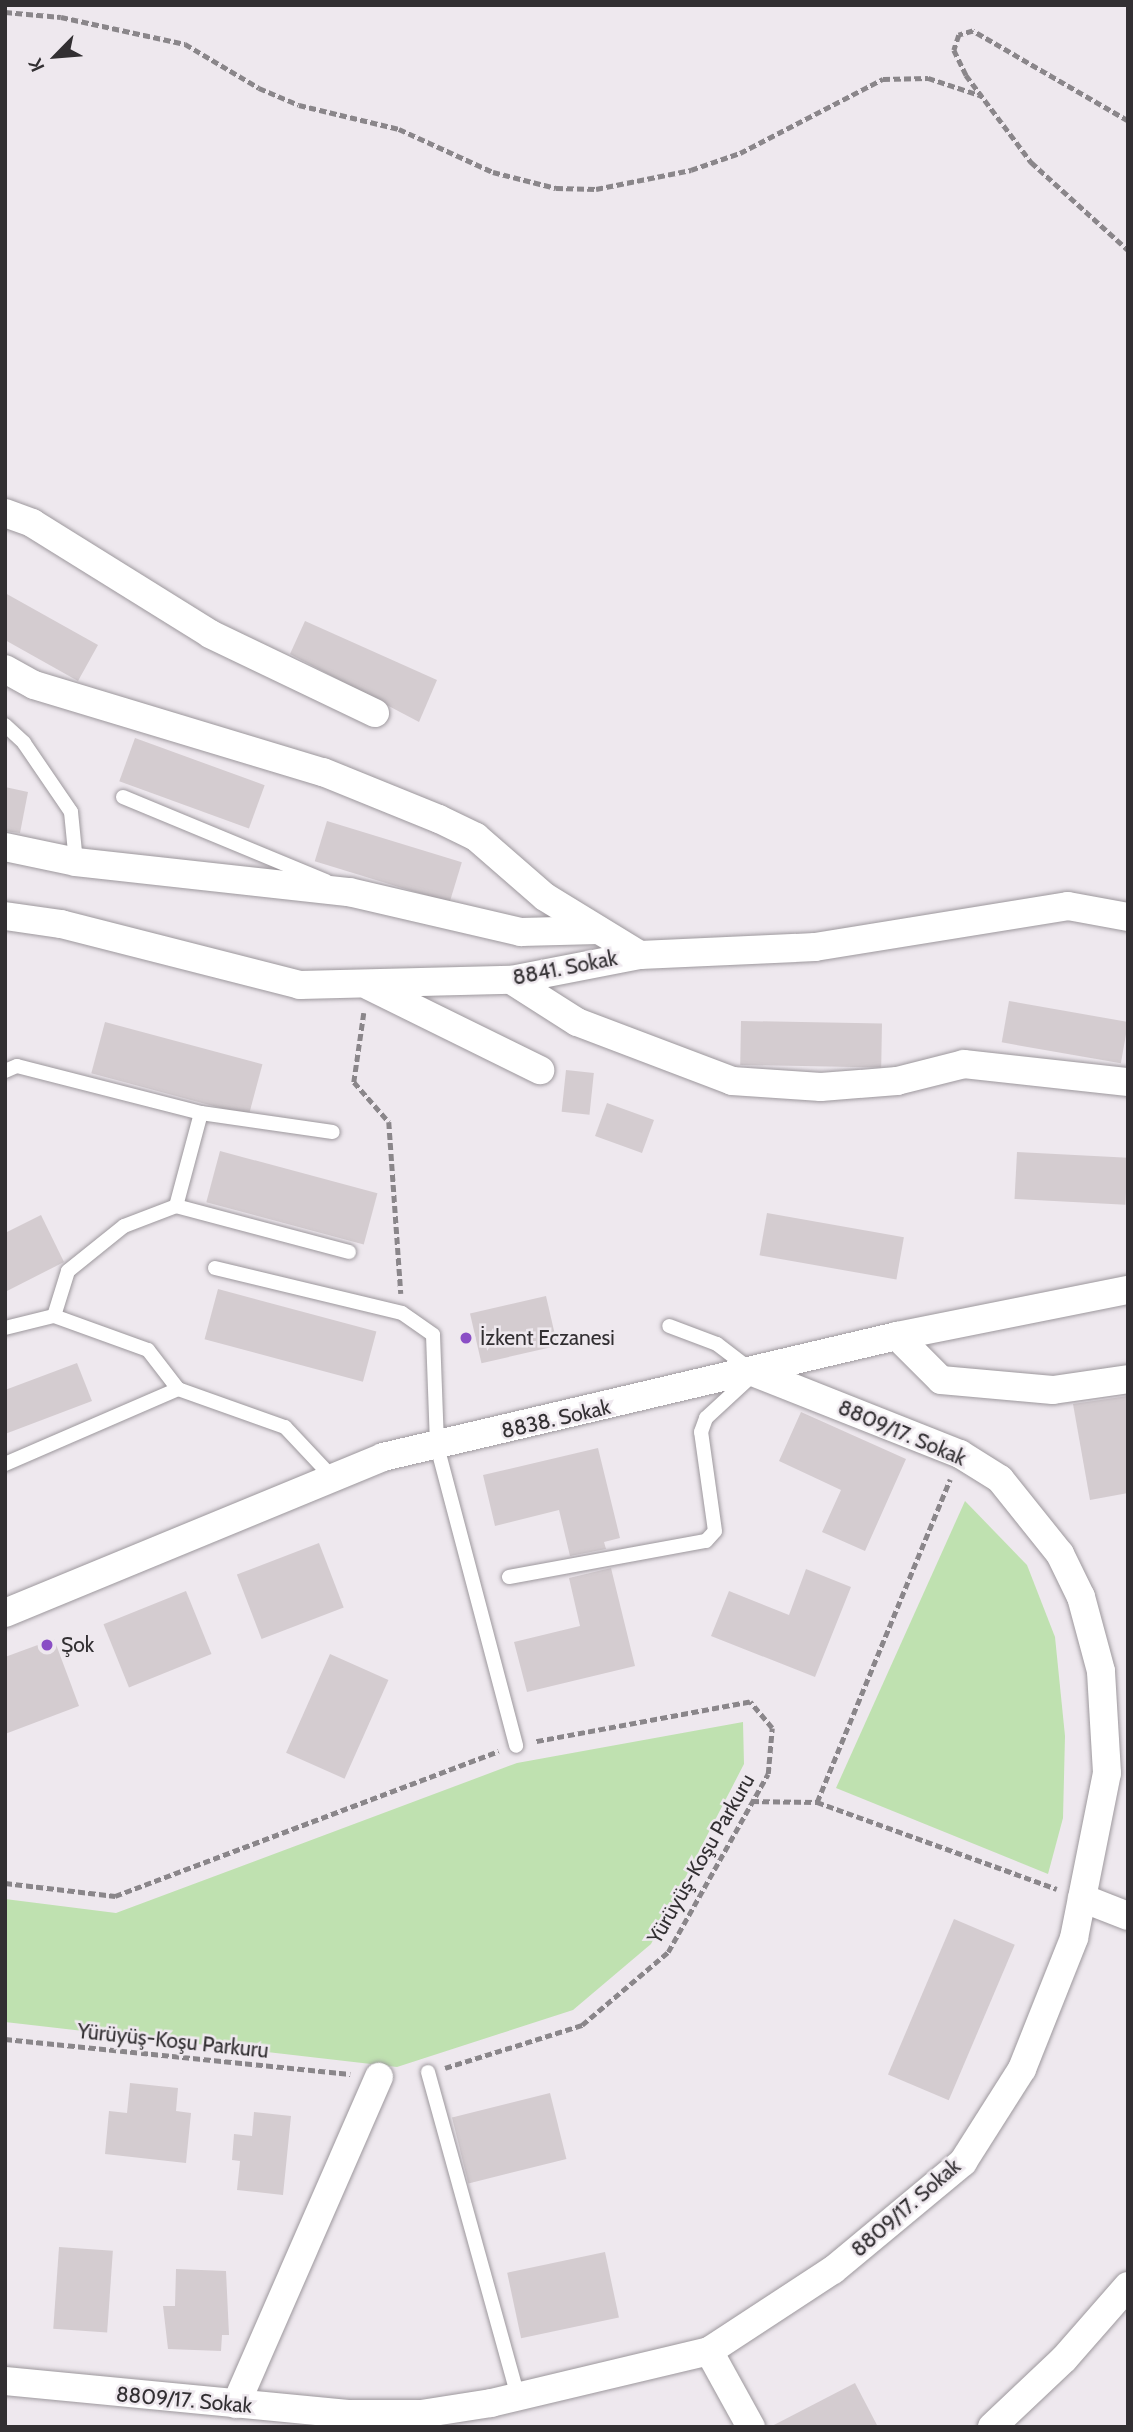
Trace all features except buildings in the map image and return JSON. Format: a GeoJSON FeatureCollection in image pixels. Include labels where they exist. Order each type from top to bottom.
{"type":"FeatureCollection","features":[{"type":"Feature","properties":{"kind":"street"},"geometry":{"type":"LineString","coordinates":[[5,513],[32,523],[210,634],[375,713]]}},
{"type":"Feature","properties":{"kind":"street"},"geometry":{"type":"LineString","coordinates":[[5,669],[34,685],[323,772],[439,819],[476,836],[545,897],[640,955]]}},
{"type":"Feature","properties":{"kind":"street"},"geometry":{"type":"LineString","coordinates":[[5,847],[76,862],[349,892],[521,932],[597,930]]}},
{"type":"Feature","properties":{"kind":"street","name":"8841. Sokak"},"geometry":{"type":"LineString","coordinates":[[5,916],[61,924],[300,985],[511,980],[640,955],[815,947],[1068,906],[1101,907],[1128,916]]}},
{"type":"Feature","properties":{"kind":"street"},"geometry":{"type":"LineString","coordinates":[[511,980],[577,1023],[732,1081],[821,1087],[897,1081],[976,1064],[1128,1082]]}},
{"type":"Feature","properties":{"kind":"street"},"geometry":{"type":"LineString","coordinates":[[365,984],[540,1070]]}},
{"type":"Feature","properties":{"kind":"street","name":"8838. Sokak"},"geometry":{"type":"LineString","coordinates":[[5,1613],[383,1457],[755,1373],[897,1336],[1128,1290]]}},
{"type":"Feature","properties":{"kind":"street"},"geometry":{"type":"LineString","coordinates":[[897,1336],[941,1380],[1053,1390],[1128,1380]]}},
{"type":"Feature","properties":{"kind":"street","name":"8809/17. Sokak"},"geometry":{"type":"LineString","coordinates":[[5,2381],[419,2421],[709,2351],[833,2270],[963,2162],[1022,2069],[1074,1938],[1118,1714],[1081,1597],[1060,1554],[1000,1479],[960,1454],[755,1373]]}},
{"type":"Feature","properties":{"kind":"street"},"geometry":{"type":"LineString","coordinates":[[1082,1898],[1128,1916]]}},
{"type":"Feature","properties":{"kind":"street"},"geometry":{"type":"LineString","coordinates":[[236,2404],[379,2077]]}},
{"type":"Feature","properties":{"kind":"street"},"geometry":{"type":"LineString","coordinates":[[992,2427],[1064,2359],[1128,2286]]}},
{"type":"Feature","properties":{"kind":"street"},"geometry":{"type":"LineString","coordinates":[[709,2351],[751,2427]]}},
{"type":"Feature","properties":{"kind":"lane"},"geometry":{"type":"LineString","coordinates":[[5,725],[24,743],[71,812],[76,862]]}},
{"type":"Feature","properties":{"kind":"lane"},"geometry":{"type":"LineString","coordinates":[[123,797],[349,892]]}},
{"type":"Feature","properties":{"kind":"lane"},"geometry":{"type":"LineString","coordinates":[[5,1071],[17,1066],[201,1113],[333,1132]]}},
{"type":"Feature","properties":{"kind":"lane"},"geometry":{"type":"LineString","coordinates":[[176,1206],[201,1113]]}},
{"type":"Feature","properties":{"kind":"lane"},"geometry":{"type":"LineString","coordinates":[[54,1316],[68,1271],[124,1226],[176,1206],[349,1252]]}},
{"type":"Feature","properties":{"kind":"lane"},"geometry":{"type":"LineString","coordinates":[[215,1268],[402,1312],[433,1335],[437,1348],[437,1446],[516,1745]]}},
{"type":"Feature","properties":{"kind":"lane"},"geometry":{"type":"LineString","coordinates":[[5,1328],[54,1316],[148,1350],[178,1389],[285,1427],[332,1477]]}},
{"type":"Feature","properties":{"kind":"lane"},"geometry":{"type":"LineString","coordinates":[[509,1577],[706,1541],[715,1531],[701,1432],[706,1418],[755,1373],[717,1344],[668,1326]]}},
{"type":"Feature","properties":{"kind":"lane"},"geometry":{"type":"LineString","coordinates":[[5,1464],[178,1389]]}},
{"type":"Feature","properties":{"kind":"lane"},"geometry":{"type":"LineString","coordinates":[[428,2072],[519,2396]]}},
{"type":"Feature","properties":{"kind":"path"},"geometry":{"type":"LineString","coordinates":[[5,12],[61,17],[185,44],[259,88],[299,105],[399,129],[493,172],[556,188],[596,189],[691,170],[740,153],[883,79],[928,78],[982,96]]}},
{"type":"Feature","properties":{"kind":"path"},"geometry":{"type":"LineString","coordinates":[[1128,121],[973,31],[959,35],[954,50],[982,96],[1031,162],[1128,250]]}},
{"type":"Feature","properties":{"kind":"path"},"geometry":{"type":"LineString","coordinates":[[365,984],[354,1082],[389,1122],[402,1312]]}},
{"type":"Feature","properties":{"kind":"path"},"geometry":{"type":"LineString","coordinates":[[817,1802],[960,1454]]}},
{"type":"Feature","properties":{"kind":"path","name":"Yürüyüş-Koşu Parkuru"},"geometry":{"type":"LineString","coordinates":[[5,1883],[115,1896],[443,1768],[516,1745],[750,1702],[772,1728],[768,1774],[668,1952],[582,2025],[484,2060],[428,2072]]}},
{"type":"Feature","properties":{"kind":"path"},"geometry":{"type":"LineString","coordinates":[[751,1801],[817,1802],[1082,1898]]}},
{"type":"Feature","properties":{"kind":"path","name":"Yürüyüş-Koşu Parkuru"},"geometry":{"type":"LineString","coordinates":[[5,2039],[379,2077]]}},
{"type":"Feature","properties":{"kind":"green space"},"geometry":{"type":"Polygon","coordinates":[[[965,1501],[1027,1565],[1055,1637],[1065,1736],[1063,1818],[1048,1874],[836,1788],[965,1501]]]}},
{"type":"Feature","properties":{"kind":"green space"},"geometry":{"type":"Polygon","coordinates":[[[743,1722],[744,1764],[651,1944],[573,2010],[397,2067],[5,2022],[5,1899],[116,1913],[517,1763],[743,1722]]]}},
{"type":"Feature","properties":{"kind":"place","name":"İzkent Eczanesi"},"geometry":{"type":"Point","coordinates":[466,1338]}},
{"type":"Feature","properties":{"kind":"place","name":"Şok"},"geometry":{"type":"Point","coordinates":[47,1645]}}]}
